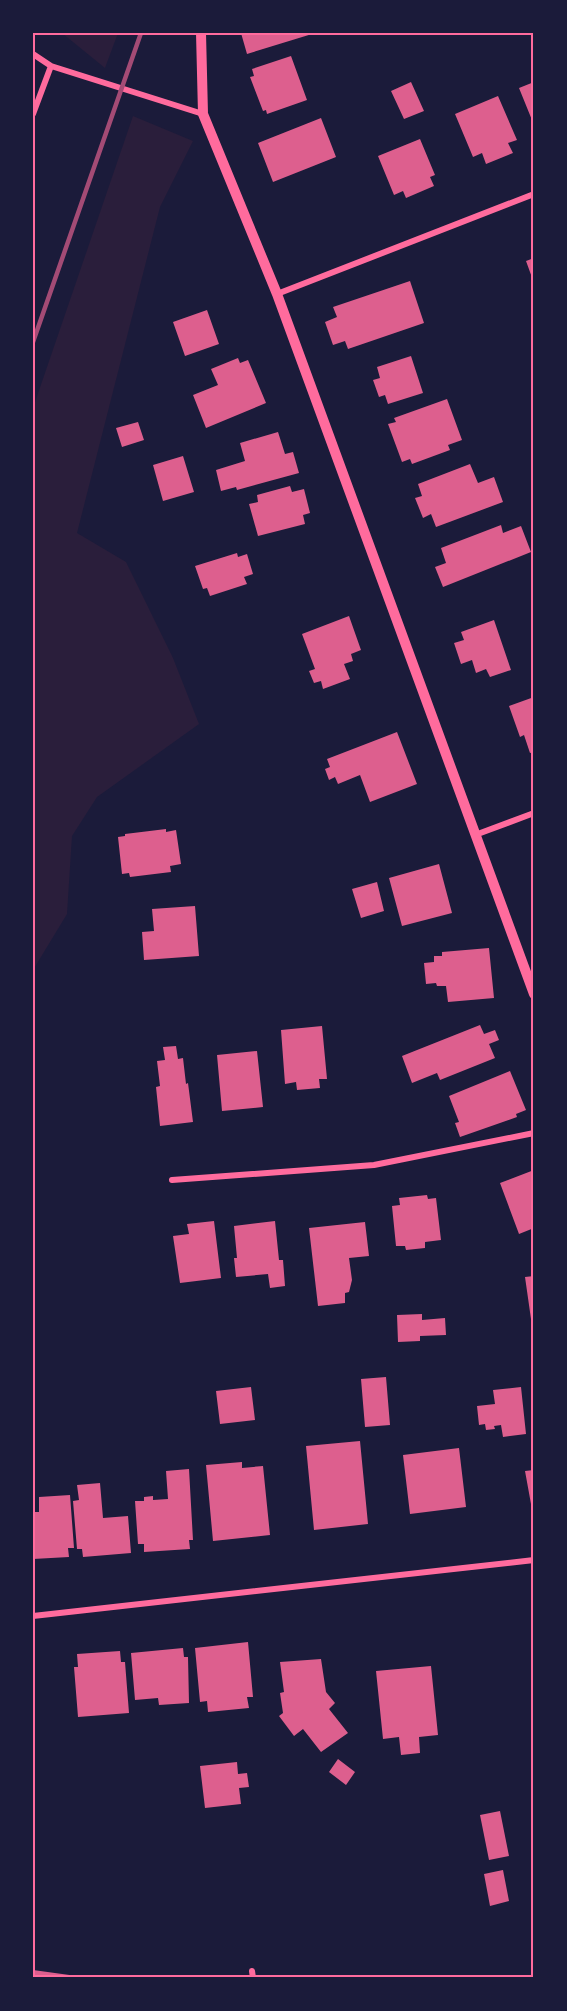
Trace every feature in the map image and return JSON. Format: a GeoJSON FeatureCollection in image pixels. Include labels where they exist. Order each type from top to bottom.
{"type":"FeatureCollection","features":[{"type":"Feature","properties":{"kind":"street"},"geometry":{"type":"LineString","coordinates":[[201,33],[202,114],[277,294],[534,994]]}},
{"type":"Feature","properties":{"kind":"street"},"geometry":{"type":"LineString","coordinates":[[33,54],[51,66],[202,114]]}},
{"type":"Feature","properties":{"kind":"street"},"geometry":{"type":"LineString","coordinates":[[33,114],[51,66]]}},
{"type":"Feature","properties":{"kind":"street"},"geometry":{"type":"LineString","coordinates":[[277,294],[534,194]]}},
{"type":"Feature","properties":{"kind":"street"},"geometry":{"type":"LineString","coordinates":[[474,835],[534,813]]}},
{"type":"Feature","properties":{"kind":"street"},"geometry":{"type":"LineString","coordinates":[[172,1180],[374,1165],[534,1133]]}},
{"type":"Feature","properties":{"kind":"street"},"geometry":{"type":"LineString","coordinates":[[33,1616],[534,1560]]}},
{"type":"Feature","properties":{"kind":"shaded area"},"geometry":{"type":"Polygon","coordinates":[[[62,33],[118,33],[105,68],[62,33]]]}},
{"type":"Feature","properties":{"kind":"shaded area"},"geometry":{"type":"Polygon","coordinates":[[[133,116],[193,141],[160,207],[77,533],[126,562],[173,658],[199,724],[97,797],[72,836],[67,914],[33,970],[33,408],[133,116]]]}},
{"type":"Feature","properties":{"kind":"building"},"geometry":{"type":"Polygon","coordinates":[[[241,33],[312,33],[312,34],[247,54],[241,33]]]}},
{"type":"Feature","properties":{"kind":"building"},"geometry":{"type":"Polygon","coordinates":[[[291,56],[307,100],[267,114],[266,110],[263,111],[250,77],[254,76],[252,69],[291,56]]]}},
{"type":"Feature","properties":{"kind":"building"},"geometry":{"type":"Polygon","coordinates":[[[411,82],[424,111],[404,119],[391,91],[411,82]]]}},
{"type":"Feature","properties":{"kind":"building"},"geometry":{"type":"Polygon","coordinates":[[[534,82],[534,125],[519,88],[534,82]]]}},
{"type":"Feature","properties":{"kind":"building"},"geometry":{"type":"Polygon","coordinates":[[[498,96],[517,140],[508,143],[513,153],[486,164],[482,153],[473,157],[455,114],[498,96]]]}},
{"type":"Feature","properties":{"kind":"building"},"geometry":{"type":"Polygon","coordinates":[[[321,118],[336,157],[273,182],[258,143],[321,118]]]}},
{"type":"Feature","properties":{"kind":"building"},"geometry":{"type":"Polygon","coordinates":[[[420,139],[435,175],[430,177],[434,186],[406,198],[403,191],[394,195],[378,156],[420,139]]]}},
{"type":"Feature","properties":{"kind":"building"},"geometry":{"type":"Polygon","coordinates":[[[534,258],[534,283],[526,261],[534,258]]]}},
{"type":"Feature","properties":{"kind":"building"},"geometry":{"type":"Polygon","coordinates":[[[410,281],[424,323],[348,349],[345,341],[333,345],[325,322],[337,317],[333,307],[410,281]]]}},
{"type":"Feature","properties":{"kind":"building"},"geometry":{"type":"Polygon","coordinates":[[[207,310],[219,344],[185,356],[173,322],[207,310]]]}},
{"type":"Feature","properties":{"kind":"building"},"geometry":{"type":"Polygon","coordinates":[[[411,356],[423,393],[388,404],[385,395],[379,397],[373,380],[380,378],[377,367],[411,356]]]}},
{"type":"Feature","properties":{"kind":"building"},"geometry":{"type":"Polygon","coordinates":[[[238,358],[240,363],[248,360],[266,403],[206,428],[193,395],[218,385],[211,369],[238,358]]]}},
{"type":"Feature","properties":{"kind":"building"},"geometry":{"type":"Polygon","coordinates":[[[447,399],[462,440],[448,445],[450,450],[412,464],[410,459],[402,462],[388,424],[396,422],[394,418],[447,399]]]}},
{"type":"Feature","properties":{"kind":"building"},"geometry":{"type":"Polygon","coordinates":[[[138,422],[144,440],[122,447],[116,428],[138,422]]]}},
{"type":"Feature","properties":{"kind":"building"},"geometry":{"type":"Polygon","coordinates":[[[278,432],[285,454],[293,452],[299,473],[237,490],[236,487],[221,491],[216,470],[245,461],[240,443],[278,432]]]}},
{"type":"Feature","properties":{"kind":"building"},"geometry":{"type":"Polygon","coordinates":[[[183,456],[194,492],[163,501],[153,465],[183,456]]]}},
{"type":"Feature","properties":{"kind":"building"},"geometry":{"type":"Polygon","coordinates":[[[470,464],[478,483],[494,477],[503,502],[436,527],[431,514],[423,518],[415,498],[422,496],[418,484],[470,464]]]}},
{"type":"Feature","properties":{"kind":"building"},"geometry":{"type":"Polygon","coordinates":[[[290,486],[292,492],[304,489],[310,513],[303,515],[305,524],[258,536],[249,504],[258,502],[257,495],[290,486]]]}},
{"type":"Feature","properties":{"kind":"building"},"geometry":{"type":"Polygon","coordinates":[[[501,525],[503,533],[521,526],[531,552],[443,587],[435,567],[446,563],[441,548],[501,525]]]}},
{"type":"Feature","properties":{"kind":"building"},"geometry":{"type":"Polygon","coordinates":[[[237,553],[238,557],[247,554],[253,574],[244,577],[247,584],[210,596],[207,588],[203,589],[195,566],[237,553]]]}},
{"type":"Feature","properties":{"kind":"building"},"geometry":{"type":"Polygon","coordinates":[[[349,616],[361,650],[351,654],[353,661],[344,664],[350,679],[323,689],[321,681],[314,683],[309,671],[315,669],[302,634],[349,616]]]}},
{"type":"Feature","properties":{"kind":"building"},"geometry":{"type":"Polygon","coordinates":[[[494,620],[511,670],[490,677],[486,669],[476,673],[472,660],[461,664],[454,643],[464,640],[461,632],[494,620]]]}},
{"type":"Feature","properties":{"kind":"building"},"geometry":{"type":"Polygon","coordinates":[[[534,697],[534,752],[530,753],[524,735],[520,737],[509,706],[534,697]]]}},
{"type":"Feature","properties":{"kind":"building"},"geometry":{"type":"Polygon","coordinates":[[[397,732],[417,784],[370,802],[360,775],[338,784],[335,777],[329,780],[325,769],[330,767],[327,759],[397,732]]]}},
{"type":"Feature","properties":{"kind":"building"},"geometry":{"type":"Polygon","coordinates":[[[166,829],[166,832],[176,830],[181,864],[170,866],[171,872],[130,877],[129,873],[122,874],[118,837],[125,836],[125,834],[166,829]]]}},
{"type":"Feature","properties":{"kind":"building"},"geometry":{"type":"Polygon","coordinates":[[[439,864],[452,913],[402,926],[389,878],[439,864]]]}},
{"type":"Feature","properties":{"kind":"building"},"geometry":{"type":"Polygon","coordinates":[[[377,882],[384,911],[361,918],[352,889],[377,882]]]}},
{"type":"Feature","properties":{"kind":"building"},"geometry":{"type":"Polygon","coordinates":[[[195,906],[199,956],[144,960],[142,932],[154,931],[152,909],[195,906]]]}},
{"type":"Feature","properties":{"kind":"building"},"geometry":{"type":"Polygon","coordinates":[[[489,948],[494,998],[448,1002],[446,986],[437,986],[436,983],[426,984],[424,963],[434,962],[434,956],[442,956],[442,952],[489,948]]]}},
{"type":"Feature","properties":{"kind":"building"},"geometry":{"type":"Polygon","coordinates":[[[480,1025],[484,1034],[495,1030],[499,1040],[489,1044],[495,1058],[440,1080],[437,1073],[412,1083],[402,1056],[480,1025]]]}},
{"type":"Feature","properties":{"kind":"building"},"geometry":{"type":"Polygon","coordinates":[[[322,1026],[327,1079],[319,1079],[320,1088],[297,1090],[296,1082],[285,1084],[281,1030],[322,1026]]]}},
{"type":"Feature","properties":{"kind":"building"},"geometry":{"type":"Polygon","coordinates":[[[176,1046],[178,1059],[183,1058],[193,1122],[160,1126],[156,1087],[160,1086],[157,1061],[165,1060],[163,1047],[176,1046]]]}},
{"type":"Feature","properties":{"kind":"building"},"geometry":{"type":"Polygon","coordinates":[[[257,1051],[263,1107],[222,1111],[217,1055],[257,1051]]]}},
{"type":"Feature","properties":{"kind":"building"},"geometry":{"type":"Polygon","coordinates":[[[510,1071],[526,1110],[516,1114],[517,1117],[460,1137],[455,1123],[459,1122],[449,1096],[510,1071]]]}},
{"type":"Feature","properties":{"kind":"building"},"geometry":{"type":"Polygon","coordinates":[[[534,1170],[534,1228],[519,1234],[500,1183],[534,1170]]]}},
{"type":"Feature","properties":{"kind":"building"},"geometry":{"type":"Polygon","coordinates":[[[427,1195],[428,1199],[436,1198],[441,1240],[425,1242],[425,1248],[406,1250],[405,1246],[396,1246],[392,1206],[400,1205],[399,1198],[427,1195]]]}},
{"type":"Feature","properties":{"kind":"building"},"geometry":{"type":"Polygon","coordinates":[[[214,1221],[221,1278],[180,1283],[173,1236],[189,1234],[187,1224],[214,1221]]]}},
{"type":"Feature","properties":{"kind":"building"},"geometry":{"type":"Polygon","coordinates":[[[275,1221],[279,1260],[283,1260],[285,1286],[270,1288],[268,1274],[236,1277],[234,1226],[275,1221]]]}},
{"type":"Feature","properties":{"kind":"building"},"geometry":{"type":"Polygon","coordinates":[[[365,1222],[369,1256],[349,1258],[352,1280],[349,1292],[345,1293],[345,1303],[318,1306],[309,1228],[365,1222]]]}},
{"type":"Feature","properties":{"kind":"building"},"geometry":{"type":"Polygon","coordinates":[[[534,1276],[534,1318],[531,1319],[525,1277],[534,1276]]]}},
{"type":"Feature","properties":{"kind":"building"},"geometry":{"type":"Polygon","coordinates":[[[422,1314],[422,1320],[445,1318],[446,1335],[420,1336],[420,1341],[398,1342],[397,1315],[422,1314]]]}},
{"type":"Feature","properties":{"kind":"building"},"geometry":{"type":"Polygon","coordinates":[[[386,1377],[390,1425],[365,1427],[361,1379],[386,1377]]]}},
{"type":"Feature","properties":{"kind":"building"},"geometry":{"type":"Polygon","coordinates":[[[251,1387],[255,1420],[220,1424],[216,1391],[251,1387]]]}},
{"type":"Feature","properties":{"kind":"building"},"geometry":{"type":"Polygon","coordinates":[[[521,1387],[526,1434],[503,1437],[501,1425],[494,1426],[495,1429],[486,1430],[485,1424],[479,1425],[477,1406],[495,1404],[493,1390],[521,1387]]]}},
{"type":"Feature","properties":{"kind":"building"},"geometry":{"type":"Polygon","coordinates":[[[360,1441],[368,1524],[314,1530],[306,1446],[360,1441]]]}},
{"type":"Feature","properties":{"kind":"building"},"geometry":{"type":"Polygon","coordinates":[[[459,1448],[466,1507],[410,1514],[403,1455],[459,1448]]]}},
{"type":"Feature","properties":{"kind":"building"},"geometry":{"type":"Polygon","coordinates":[[[242,1462],[242,1468],[263,1466],[270,1535],[213,1541],[206,1465],[242,1462]]]}},
{"type":"Feature","properties":{"kind":"building"},"geometry":{"type":"Polygon","coordinates":[[[189,1469],[193,1540],[189,1540],[190,1549],[144,1552],[144,1544],[138,1544],[135,1501],[144,1501],[144,1497],[153,1496],[153,1500],[168,1499],[166,1471],[189,1469]]]}},
{"type":"Feature","properties":{"kind":"building"},"geometry":{"type":"Polygon","coordinates":[[[534,1470],[534,1515],[533,1515],[525,1471],[534,1470]]]}},
{"type":"Feature","properties":{"kind":"building"},"geometry":{"type":"Polygon","coordinates":[[[100,1483],[103,1518],[128,1516],[131,1553],[83,1557],[82,1549],[77,1549],[73,1501],[79,1500],[77,1485],[100,1483]]]}},
{"type":"Feature","properties":{"kind":"building"},"geometry":{"type":"Polygon","coordinates":[[[70,1495],[74,1548],[68,1548],[69,1557],[33,1559],[33,1512],[39,1512],[39,1497],[70,1495]]]}},
{"type":"Feature","properties":{"kind":"building"},"geometry":{"type":"Polygon","coordinates":[[[248,1642],[253,1697],[247,1697],[249,1708],[208,1712],[207,1701],[200,1702],[195,1648],[248,1642]]]}},
{"type":"Feature","properties":{"kind":"building"},"geometry":{"type":"Polygon","coordinates":[[[183,1648],[184,1657],[188,1657],[189,1703],[159,1705],[158,1698],[135,1700],[131,1653],[183,1648]]]}},
{"type":"Feature","properties":{"kind":"building"},"geometry":{"type":"Polygon","coordinates":[[[120,1651],[121,1662],[125,1662],[129,1713],[78,1717],[74,1667],[78,1667],[77,1654],[120,1651]]]}},
{"type":"Feature","properties":{"kind":"building"},"geometry":{"type":"Polygon","coordinates":[[[321,1659],[326,1692],[335,1703],[329,1709],[348,1733],[321,1752],[303,1729],[294,1736],[279,1716],[283,1713],[280,1693],[284,1692],[280,1662],[321,1659]]]}},
{"type":"Feature","properties":{"kind":"building"},"geometry":{"type":"Polygon","coordinates":[[[431,1666],[438,1735],[419,1737],[420,1753],[401,1755],[399,1737],[383,1739],[376,1671],[431,1666]]]}},
{"type":"Feature","properties":{"kind":"building"},"geometry":{"type":"Polygon","coordinates":[[[338,1759],[355,1772],[346,1785],[329,1772],[338,1759]]]}},
{"type":"Feature","properties":{"kind":"building"},"geometry":{"type":"Polygon","coordinates":[[[237,1762],[238,1774],[247,1773],[249,1787],[239,1788],[241,1804],[205,1808],[200,1766],[237,1762]]]}},
{"type":"Feature","properties":{"kind":"building"},"geometry":{"type":"Polygon","coordinates":[[[500,1811],[509,1856],[489,1860],[480,1815],[500,1811]]]}},
{"type":"Feature","properties":{"kind":"building"},"geometry":{"type":"Polygon","coordinates":[[[503,1870],[509,1901],[490,1906],[484,1874],[503,1870]]]}},
{"type":"Feature","properties":{"kind":"building"},"geometry":{"type":"Polygon","coordinates":[[[33,1970],[84,1977],[84,1978],[33,1978],[33,1970]]]}},
{"type":"Feature","properties":{"kind":"railway"},"geometry":{"type":"LineString","coordinates":[[33,342],[141,33]]}}]}
